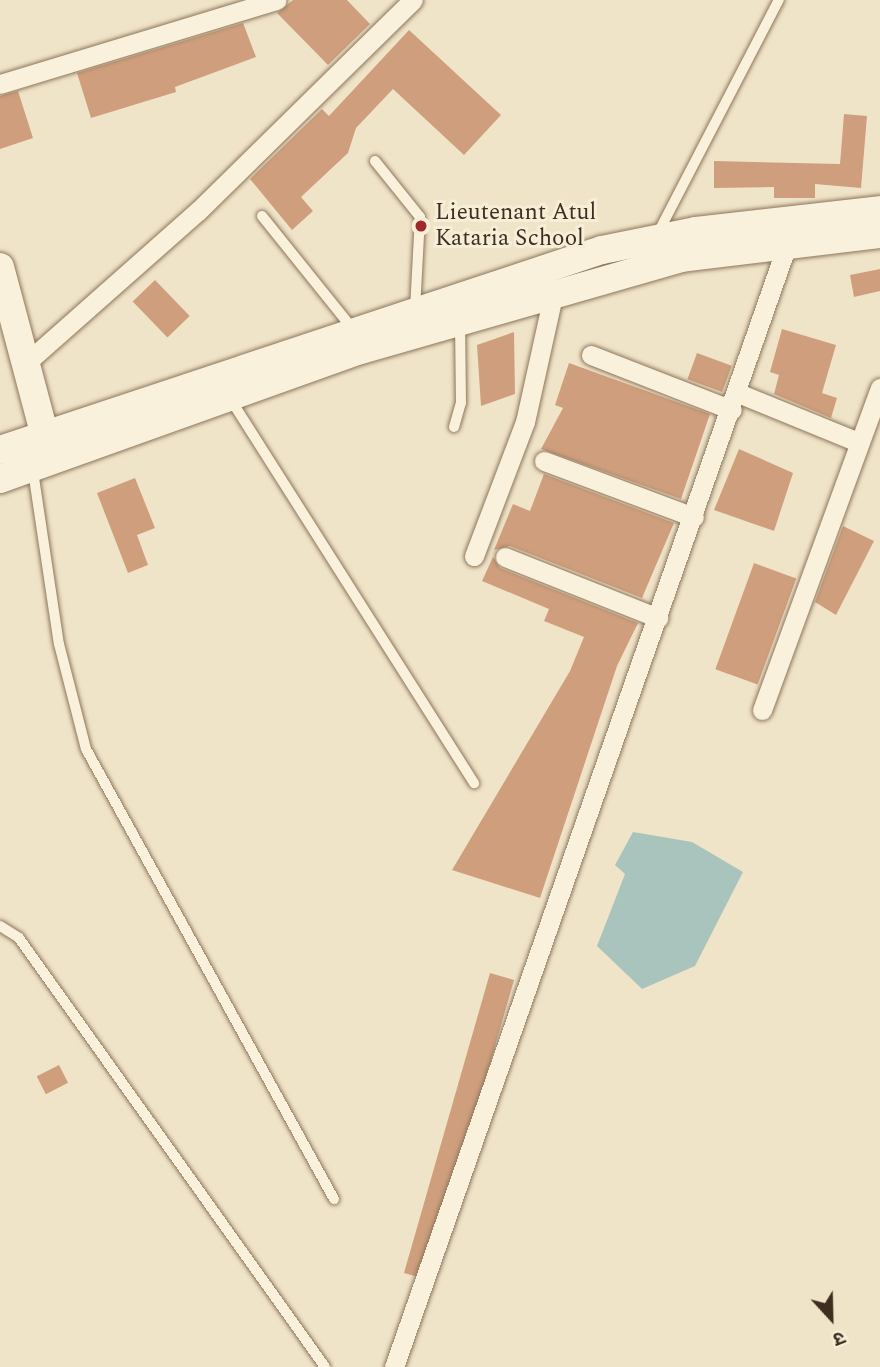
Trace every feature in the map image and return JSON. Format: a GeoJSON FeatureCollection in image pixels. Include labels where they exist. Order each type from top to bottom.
{"type":"FeatureCollection","features":[{"type":"Feature","properties":{"kind":"main road"},"geometry":{"type":"LineString","coordinates":[[18,455],[354,329],[655,239],[880,210]]}},
{"type":"Feature","properties":{"kind":"main road"},"geometry":{"type":"LineString","coordinates":[[18,455],[229,396],[460,323],[681,258],[880,234]]}},
{"type":"Feature","properties":{"kind":"main road"},"geometry":{"type":"LineString","coordinates":[[0,267],[26,363],[18,455]]}},
{"type":"Feature","properties":{"kind":"street"},"geometry":{"type":"LineString","coordinates":[[0,84],[276,0]]}},
{"type":"Feature","properties":{"kind":"street"},"geometry":{"type":"LineString","coordinates":[[26,363],[198,211],[413,0]]}},
{"type":"Feature","properties":{"kind":"street"},"geometry":{"type":"LineString","coordinates":[[394,1367],[735,402],[787,244]]}},
{"type":"Feature","properties":{"kind":"street"},"geometry":{"type":"LineString","coordinates":[[474,556],[525,422],[553,296]]}},
{"type":"Feature","properties":{"kind":"street"},"geometry":{"type":"LineString","coordinates":[[591,355],[858,442]]}},
{"type":"Feature","properties":{"kind":"street"},"geometry":{"type":"LineString","coordinates":[[762,710],[880,387]]}},
{"type":"Feature","properties":{"kind":"street"},"geometry":{"type":"LineString","coordinates":[[544,461],[694,517]]}},
{"type":"Feature","properties":{"kind":"street"},"geometry":{"type":"LineString","coordinates":[[505,557],[658,618]]}},
{"type":"Feature","properties":{"kind":"lane"},"geometry":{"type":"LineString","coordinates":[[655,239],[779,0]]}},
{"type":"Feature","properties":{"kind":"lane"},"geometry":{"type":"LineString","coordinates":[[375,161],[419,217],[415,310]]}},
{"type":"Feature","properties":{"kind":"lane"},"geometry":{"type":"LineString","coordinates":[[262,216],[354,329]]}},
{"type":"Feature","properties":{"kind":"lane"},"geometry":{"type":"LineString","coordinates":[[454,427],[461,403],[460,323]]}},
{"type":"Feature","properties":{"kind":"lane"},"geometry":{"type":"LineString","coordinates":[[229,396],[474,783]]}},
{"type":"Feature","properties":{"kind":"lane"},"geometry":{"type":"LineString","coordinates":[[18,455],[59,644],[86,749],[334,1199]]}},
{"type":"Feature","properties":{"kind":"lane"},"geometry":{"type":"LineString","coordinates":[[0,926],[19,938],[325,1367]]}},
{"type":"Feature","properties":{"kind":"water"},"geometry":{"type":"Polygon","coordinates":[[[633,832],[692,842],[743,872],[695,966],[642,989],[597,946],[625,874],[615,865],[633,832]]]}},
{"type":"Feature","properties":{"kind":"building"},"geometry":{"type":"Polygon","coordinates":[[[293,0],[347,0],[370,24],[328,65],[277,13],[293,0]]]}},
{"type":"Feature","properties":{"kind":"building"},"geometry":{"type":"Polygon","coordinates":[[[243,23],[256,57],[175,87],[176,92],[91,118],[77,73],[243,23]]]}},
{"type":"Feature","properties":{"kind":"building"},"geometry":{"type":"Polygon","coordinates":[[[409,30],[501,115],[464,155],[393,89],[356,128],[348,153],[301,197],[313,211],[292,230],[250,179],[322,109],[329,116],[409,30]]]}},
{"type":"Feature","properties":{"kind":"building"},"geometry":{"type":"Polygon","coordinates":[[[18,91],[33,138],[0,149],[0,96],[18,91]]]}},
{"type":"Feature","properties":{"kind":"building"},"geometry":{"type":"Polygon","coordinates":[[[844,114],[867,116],[861,188],[815,184],[815,198],[774,198],[774,187],[714,188],[714,161],[840,164],[844,114]]]}},
{"type":"Feature","properties":{"kind":"building"},"geometry":{"type":"Polygon","coordinates":[[[880,269],[880,291],[854,297],[850,275],[880,269]]]}},
{"type":"Feature","properties":{"kind":"building"},"geometry":{"type":"Polygon","coordinates":[[[155,280],[190,316],[167,338],[133,302],[155,280]]]}},
{"type":"Feature","properties":{"kind":"building"},"geometry":{"type":"Polygon","coordinates":[[[782,329],[836,345],[822,393],[837,398],[831,418],[774,394],[779,375],[770,372],[782,329]]]}},
{"type":"Feature","properties":{"kind":"building"},"geometry":{"type":"Polygon","coordinates":[[[514,332],[515,394],[481,406],[477,345],[514,332]]]}},
{"type":"Feature","properties":{"kind":"building"},"geometry":{"type":"Polygon","coordinates":[[[697,353],[732,366],[722,392],[687,379],[697,353]]]}},
{"type":"Feature","properties":{"kind":"building"},"geometry":{"type":"Polygon","coordinates":[[[569,363],[710,414],[681,499],[541,449],[563,408],[555,405],[569,363]]]}},
{"type":"Feature","properties":{"kind":"building"},"geometry":{"type":"Polygon","coordinates":[[[739,449],[793,473],[774,531],[714,510],[739,449]]]}},
{"type":"Feature","properties":{"kind":"building"},"geometry":{"type":"Polygon","coordinates":[[[544,474],[674,523],[642,598],[510,546],[494,550],[513,504],[530,511],[544,474]]]}},
{"type":"Feature","properties":{"kind":"building"},"geometry":{"type":"Polygon","coordinates":[[[135,478],[155,528],[137,535],[148,565],[128,573],[97,493],[135,478]]]}},
{"type":"Feature","properties":{"kind":"building"},"geometry":{"type":"Polygon","coordinates":[[[843,526],[874,541],[836,615],[815,602],[843,526]]]}},
{"type":"Feature","properties":{"kind":"building"},"geometry":{"type":"Polygon","coordinates":[[[493,557],[500,568],[638,623],[617,666],[540,898],[452,870],[570,671],[584,637],[544,621],[549,609],[482,581],[493,557]]]}},
{"type":"Feature","properties":{"kind":"building"},"geometry":{"type":"Polygon","coordinates":[[[754,563],[796,578],[758,685],[715,669],[754,563]]]}},
{"type":"Feature","properties":{"kind":"building"},"geometry":{"type":"Polygon","coordinates":[[[490,973],[514,980],[428,1280],[404,1273],[490,973]]]}},
{"type":"Feature","properties":{"kind":"building"},"geometry":{"type":"Polygon","coordinates":[[[59,1065],[68,1083],[46,1094],[37,1076],[59,1065]]]}},
{"type":"Feature","properties":{"kind":"place","name":"Lieutenant Atul Kataria School"},"geometry":{"type":"Point","coordinates":[421,226]}}]}
